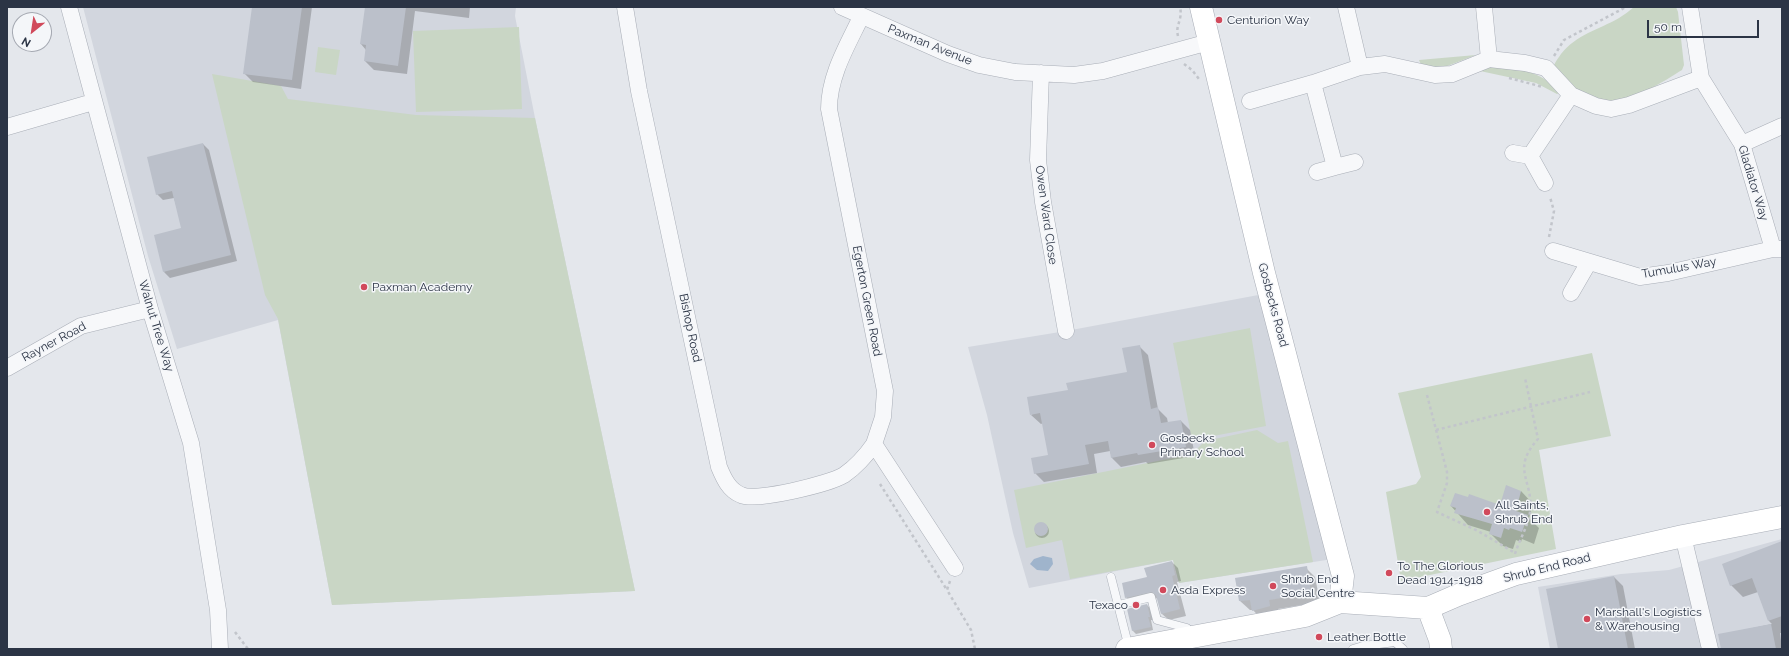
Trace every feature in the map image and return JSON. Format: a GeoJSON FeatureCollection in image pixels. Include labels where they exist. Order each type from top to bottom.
{"type":"FeatureCollection","features":[{"type":"Feature","properties":{"kind":"main road","name":"Gosbecks Road"},"geometry":{"type":"LineString","coordinates":[[1201,7],[1264,273],[1343,576],[1340,602]]}},
{"type":"Feature","properties":{"kind":"main road","name":"Shrub End Road"},"geometry":{"type":"LineString","coordinates":[[1128,649],[1305,616],[1340,602],[1428,608],[1458,595],[1516,563],[1682,536],[1782,517]]}},
{"type":"Feature","properties":{"kind":"main road"},"geometry":{"type":"LineString","coordinates":[[1428,608],[1440,640],[1441,649]]}},
{"type":"Feature","properties":{"kind":"street","name":"Walnut Tree Way"},"geometry":{"type":"LineString","coordinates":[[68,7],[150,308],[191,443],[218,610],[220,649]]}},
{"type":"Feature","properties":{"kind":"street","name":"Bishop Road"},"geometry":{"type":"LineString","coordinates":[[625,7],[641,98],[719,467],[724,479],[732,490],[742,496],[755,498],[801,489],[843,476],[864,459],[874,444]]}},
{"type":"Feature","properties":{"kind":"street","name":"Paxman Avenue"},"geometry":{"type":"LineString","coordinates":[[842,7],[861,17],[948,54],[979,65],[1015,72],[1074,75],[1103,71],[1209,42]]}},
{"type":"Feature","properties":{"kind":"street"},"geometry":{"type":"LineString","coordinates":[[1346,7],[1360,67]]}},
{"type":"Feature","properties":{"kind":"street"},"geometry":{"type":"LineString","coordinates":[[1484,7],[1489,59]]}},
{"type":"Feature","properties":{"kind":"street","name":"Gladiator Way"},"geometry":{"type":"LineString","coordinates":[[1690,7],[1702,78],[1742,144],[1777,249]]}},
{"type":"Feature","properties":{"kind":"street","name":"Egerton Green Road"},"geometry":{"type":"LineString","coordinates":[[861,17],[833,78],[829,94],[829,109],[885,391],[883,417],[874,444]]}},
{"type":"Feature","properties":{"kind":"street"},"geometry":{"type":"LineString","coordinates":[[1250,101],[1313,83],[1360,67],[1385,64],[1435,75],[1452,74],[1489,59],[1525,63],[1546,68],[1568,100],[1611,109],[1629,106],[1702,78]]}},
{"type":"Feature","properties":{"kind":"street","name":"Owen Ward Close"},"geometry":{"type":"LineString","coordinates":[[1041,73],[1038,160],[1043,202],[1066,331]]}},
{"type":"Feature","properties":{"kind":"street"},"geometry":{"type":"LineString","coordinates":[[1313,83],[1335,167]]}},
{"type":"Feature","properties":{"kind":"street"},"geometry":{"type":"LineString","coordinates":[[1530,156],[1568,100]]}},
{"type":"Feature","properties":{"kind":"street"},"geometry":{"type":"LineString","coordinates":[[7,127],[93,102]]}},
{"type":"Feature","properties":{"kind":"street"},"geometry":{"type":"LineString","coordinates":[[1742,144],[1782,126]]}},
{"type":"Feature","properties":{"kind":"street"},"geometry":{"type":"LineString","coordinates":[[1513,153],[1530,156]]}},
{"type":"Feature","properties":{"kind":"street"},"geometry":{"type":"LineString","coordinates":[[1530,156],[1545,183]]}},
{"type":"Feature","properties":{"kind":"street"},"geometry":{"type":"LineString","coordinates":[[1317,172],[1355,162]]}},
{"type":"Feature","properties":{"kind":"street","name":"Tumulus Way"},"geometry":{"type":"LineString","coordinates":[[1553,251],[1640,277],[1668,273],[1777,249]]}},
{"type":"Feature","properties":{"kind":"street"},"geometry":{"type":"LineString","coordinates":[[1572,293],[1589,262]]}},
{"type":"Feature","properties":{"kind":"street","name":"Rayner Road"},"geometry":{"type":"LineString","coordinates":[[7,368],[81,326],[150,308]]}},
{"type":"Feature","properties":{"kind":"street"},"geometry":{"type":"LineString","coordinates":[[874,444],[955,568]]}},
{"type":"Feature","properties":{"kind":"street"},"geometry":{"type":"LineString","coordinates":[[1682,536],[1710,649]]}},
{"type":"Feature","properties":{"kind":"lane"},"geometry":{"type":"LineString","coordinates":[[1111,577],[1128,649]]}},
{"type":"Feature","properties":{"kind":"lane"},"geometry":{"type":"LineString","coordinates":[[1118,605],[1151,597],[1157,620],[1187,628],[1191,638]]}},
{"type":"Feature","properties":{"kind":"lane"},"geometry":{"type":"LineString","coordinates":[[1353,649],[1363,646],[1395,642],[1403,649]]}},
{"type":"Feature","properties":{"kind":"path"},"geometry":{"type":"LineString","coordinates":[[1180,7],[1182,16],[1176,30],[1182,50],[1184,64],[1192,70],[1198,78],[1206,82],[1218,79]]}},
{"type":"Feature","properties":{"kind":"path"},"geometry":{"type":"LineString","coordinates":[[1546,68],[1564,40],[1626,7]]}},
{"type":"Feature","properties":{"kind":"path"},"geometry":{"type":"LineString","coordinates":[[1506,77],[1546,88],[1556,95],[1568,100]]}},
{"type":"Feature","properties":{"kind":"path"},"geometry":{"type":"LineString","coordinates":[[1545,183],[1554,211],[1547,248],[1553,251]]}},
{"type":"Feature","properties":{"kind":"path"},"geometry":{"type":"LineString","coordinates":[[1427,395],[1447,472],[1447,484],[1437,512],[1478,531],[1516,563],[1530,506],[1523,464],[1530,448],[1538,440],[1525,378]]}},
{"type":"Feature","properties":{"kind":"path"},"geometry":{"type":"LineString","coordinates":[[1436,430],[1590,392]]}},
{"type":"Feature","properties":{"kind":"path"},"geometry":{"type":"LineString","coordinates":[[864,459],[971,630],[975,649]]}},
{"type":"Feature","properties":{"kind":"path"},"geometry":{"type":"LineString","coordinates":[[946,590],[955,568]]}},
{"type":"Feature","properties":{"kind":"shaded area","name":"Paxman Academy"},"geometry":{"type":"Polygon","coordinates":[[[83,7],[516,7],[515,16],[535,118],[635,591],[332,605],[278,320],[177,349],[148,256],[83,7]]]}},
{"type":"Feature","properties":{"kind":"shaded area","name":"Gosbecks Primary School"},"geometry":{"type":"Polygon","coordinates":[[[1269,293],[1339,558],[1179,583],[1173,560],[1029,588],[1013,533],[987,415],[968,347],[1066,331],[1269,293]]]}},
{"type":"Feature","properties":{"kind":"shaded area"},"geometry":{"type":"Polygon","coordinates":[[[1782,539],[1782,649],[1550,649],[1538,587],[1621,574],[1669,570],[1782,539]]]}},
{"type":"Feature","properties":{"kind":"green space"},"geometry":{"type":"Polygon","coordinates":[[[1634,7],[1676,7],[1678,12],[1684,65],[1682,70],[1646,91],[1615,103],[1599,102],[1592,99],[1553,71],[1554,64],[1567,47],[1588,33],[1619,18],[1634,7]]]}},
{"type":"Feature","properties":{"kind":"green space"},"geometry":{"type":"Polygon","coordinates":[[[519,27],[522,109],[416,112],[413,31],[519,27]]]}},
{"type":"Feature","properties":{"kind":"green space"},"geometry":{"type":"Polygon","coordinates":[[[318,47],[340,50],[336,75],[315,72],[318,47]]]}},
{"type":"Feature","properties":{"kind":"green space"},"geometry":{"type":"Polygon","coordinates":[[[1476,55],[1442,68],[1421,65],[1419,60],[1476,55]]]}},
{"type":"Feature","properties":{"kind":"green space"},"geometry":{"type":"Polygon","coordinates":[[[1497,65],[1540,76],[1547,80],[1559,93],[1557,94],[1536,83],[1480,71],[1497,65]]]}},
{"type":"Feature","properties":{"kind":"green space","name":"Paxman Academy"},"geometry":{"type":"Polygon","coordinates":[[[212,74],[281,86],[288,99],[416,115],[535,118],[635,591],[332,605],[278,319],[265,295],[212,74]]]}},
{"type":"Feature","properties":{"kind":"green space"},"geometry":{"type":"Polygon","coordinates":[[[1250,328],[1266,426],[1192,440],[1173,343],[1250,328]]]}},
{"type":"Feature","properties":{"kind":"green space"},"geometry":{"type":"Polygon","coordinates":[[[1592,353],[1611,436],[1539,450],[1556,549],[1401,581],[1386,492],[1416,484],[1421,477],[1398,393],[1592,353]]]}},
{"type":"Feature","properties":{"kind":"green space"},"geometry":{"type":"Polygon","coordinates":[[[1257,430],[1278,443],[1288,441],[1313,562],[1179,583],[1173,560],[1070,579],[1062,540],[1026,548],[1014,490],[1192,454],[1205,441],[1257,430]]]}},
{"type":"Feature","properties":{"kind":"water"},"geometry":{"type":"Polygon","coordinates":[[[1043,556],[1052,558],[1053,564],[1048,571],[1037,570],[1030,564],[1034,559],[1043,556]]]}},
{"type":"Feature","properties":{"kind":"building"},"geometry":{"type":"Polygon","coordinates":[[[252,7],[302,7],[292,80],[243,74],[252,7]]]}},
{"type":"Feature","properties":{"kind":"building"},"geometry":{"type":"Polygon","coordinates":[[[365,7],[406,7],[398,66],[364,61],[366,45],[360,44],[365,7]]]}},
{"type":"Feature","properties":{"kind":"building"},"geometry":{"type":"Polygon","coordinates":[[[203,143],[231,255],[163,272],[154,235],[181,228],[172,191],[156,195],[147,157],[203,143]]]}},
{"type":"Feature","properties":{"kind":"building"},"geometry":{"type":"Polygon","coordinates":[[[1140,345],[1151,409],[1158,407],[1161,423],[1181,420],[1186,447],[1111,458],[1108,441],[1085,445],[1089,464],[1034,474],[1031,458],[1048,455],[1040,413],[1030,415],[1027,397],[1068,390],[1066,383],[1127,372],[1122,348],[1140,345]]]}},
{"type":"Feature","properties":{"kind":"building","name":"All Saints, Shrub End"},"geometry":{"type":"Polygon","coordinates":[[[1506,485],[1521,491],[1516,511],[1528,515],[1522,532],[1510,528],[1509,530],[1504,528],[1501,538],[1489,534],[1492,524],[1454,513],[1456,508],[1450,506],[1455,493],[1468,497],[1469,494],[1500,505],[1506,485]]]}},
{"type":"Feature","properties":{"kind":"building"},"geometry":{"type":"Polygon","coordinates":[[[1041,522],[1046,524],[1048,529],[1046,534],[1041,536],[1036,534],[1034,529],[1036,524],[1041,522]]]}},
{"type":"Feature","properties":{"kind":"building"},"geometry":{"type":"Polygon","coordinates":[[[1782,541],[1782,616],[1768,621],[1752,578],[1730,586],[1722,564],[1782,541]]]}},
{"type":"Feature","properties":{"kind":"building","name":"Asda Express"},"geometry":{"type":"Polygon","coordinates":[[[1172,561],[1175,575],[1172,576],[1180,609],[1161,614],[1156,595],[1152,592],[1125,598],[1122,583],[1147,577],[1144,568],[1172,561]]]}},
{"type":"Feature","properties":{"kind":"building","name":"Shrub End Social Centre"},"geometry":{"type":"Polygon","coordinates":[[[1307,566],[1311,593],[1269,600],[1270,606],[1252,611],[1250,600],[1239,601],[1235,578],[1307,566]]]}},
{"type":"Feature","properties":{"kind":"building","name":"Marshall's Logistics & Warehousing"},"geometry":{"type":"Polygon","coordinates":[[[1614,576],[1628,649],[1558,649],[1546,589],[1614,576]]]}},
{"type":"Feature","properties":{"kind":"building"},"geometry":{"type":"Polygon","coordinates":[[[1147,604],[1150,617],[1148,617],[1151,627],[1132,631],[1127,609],[1147,604]]]}},
{"type":"Feature","properties":{"kind":"building"},"geometry":{"type":"Polygon","coordinates":[[[1771,624],[1776,649],[1721,649],[1718,634],[1771,624]]]}},
{"type":"Feature","properties":{"kind":"place","name":"Centurion Way"},"geometry":{"type":"Point","coordinates":[1219,20]}},
{"type":"Feature","properties":{"kind":"place","name":"Paxman Academy"},"geometry":{"type":"Point","coordinates":[364,287]}},
{"type":"Feature","properties":{"kind":"place","name":"Gosbecks Primary School"},"geometry":{"type":"Point","coordinates":[1152,445]}},
{"type":"Feature","properties":{"kind":"place","name":"All Saints, Shrub End"},"geometry":{"type":"Point","coordinates":[1487,512]}},
{"type":"Feature","properties":{"kind":"place","name":"To The Glorious Dead 1914-1918"},"geometry":{"type":"Point","coordinates":[1389,573]}},
{"type":"Feature","properties":{"kind":"place","name":"Shrub End Social Centre"},"geometry":{"type":"Point","coordinates":[1273,586]}},
{"type":"Feature","properties":{"kind":"place","name":"Asda Express"},"geometry":{"type":"Point","coordinates":[1163,590]}},
{"type":"Feature","properties":{"kind":"place","name":"Texaco"},"geometry":{"type":"Point","coordinates":[1136,605]}},
{"type":"Feature","properties":{"kind":"place","name":"Marshall's Logistics & Warehousing"},"geometry":{"type":"Point","coordinates":[1587,619]}},
{"type":"Feature","properties":{"kind":"place","name":"Leather Bottle"},"geometry":{"type":"Point","coordinates":[1319,637]}}]}
